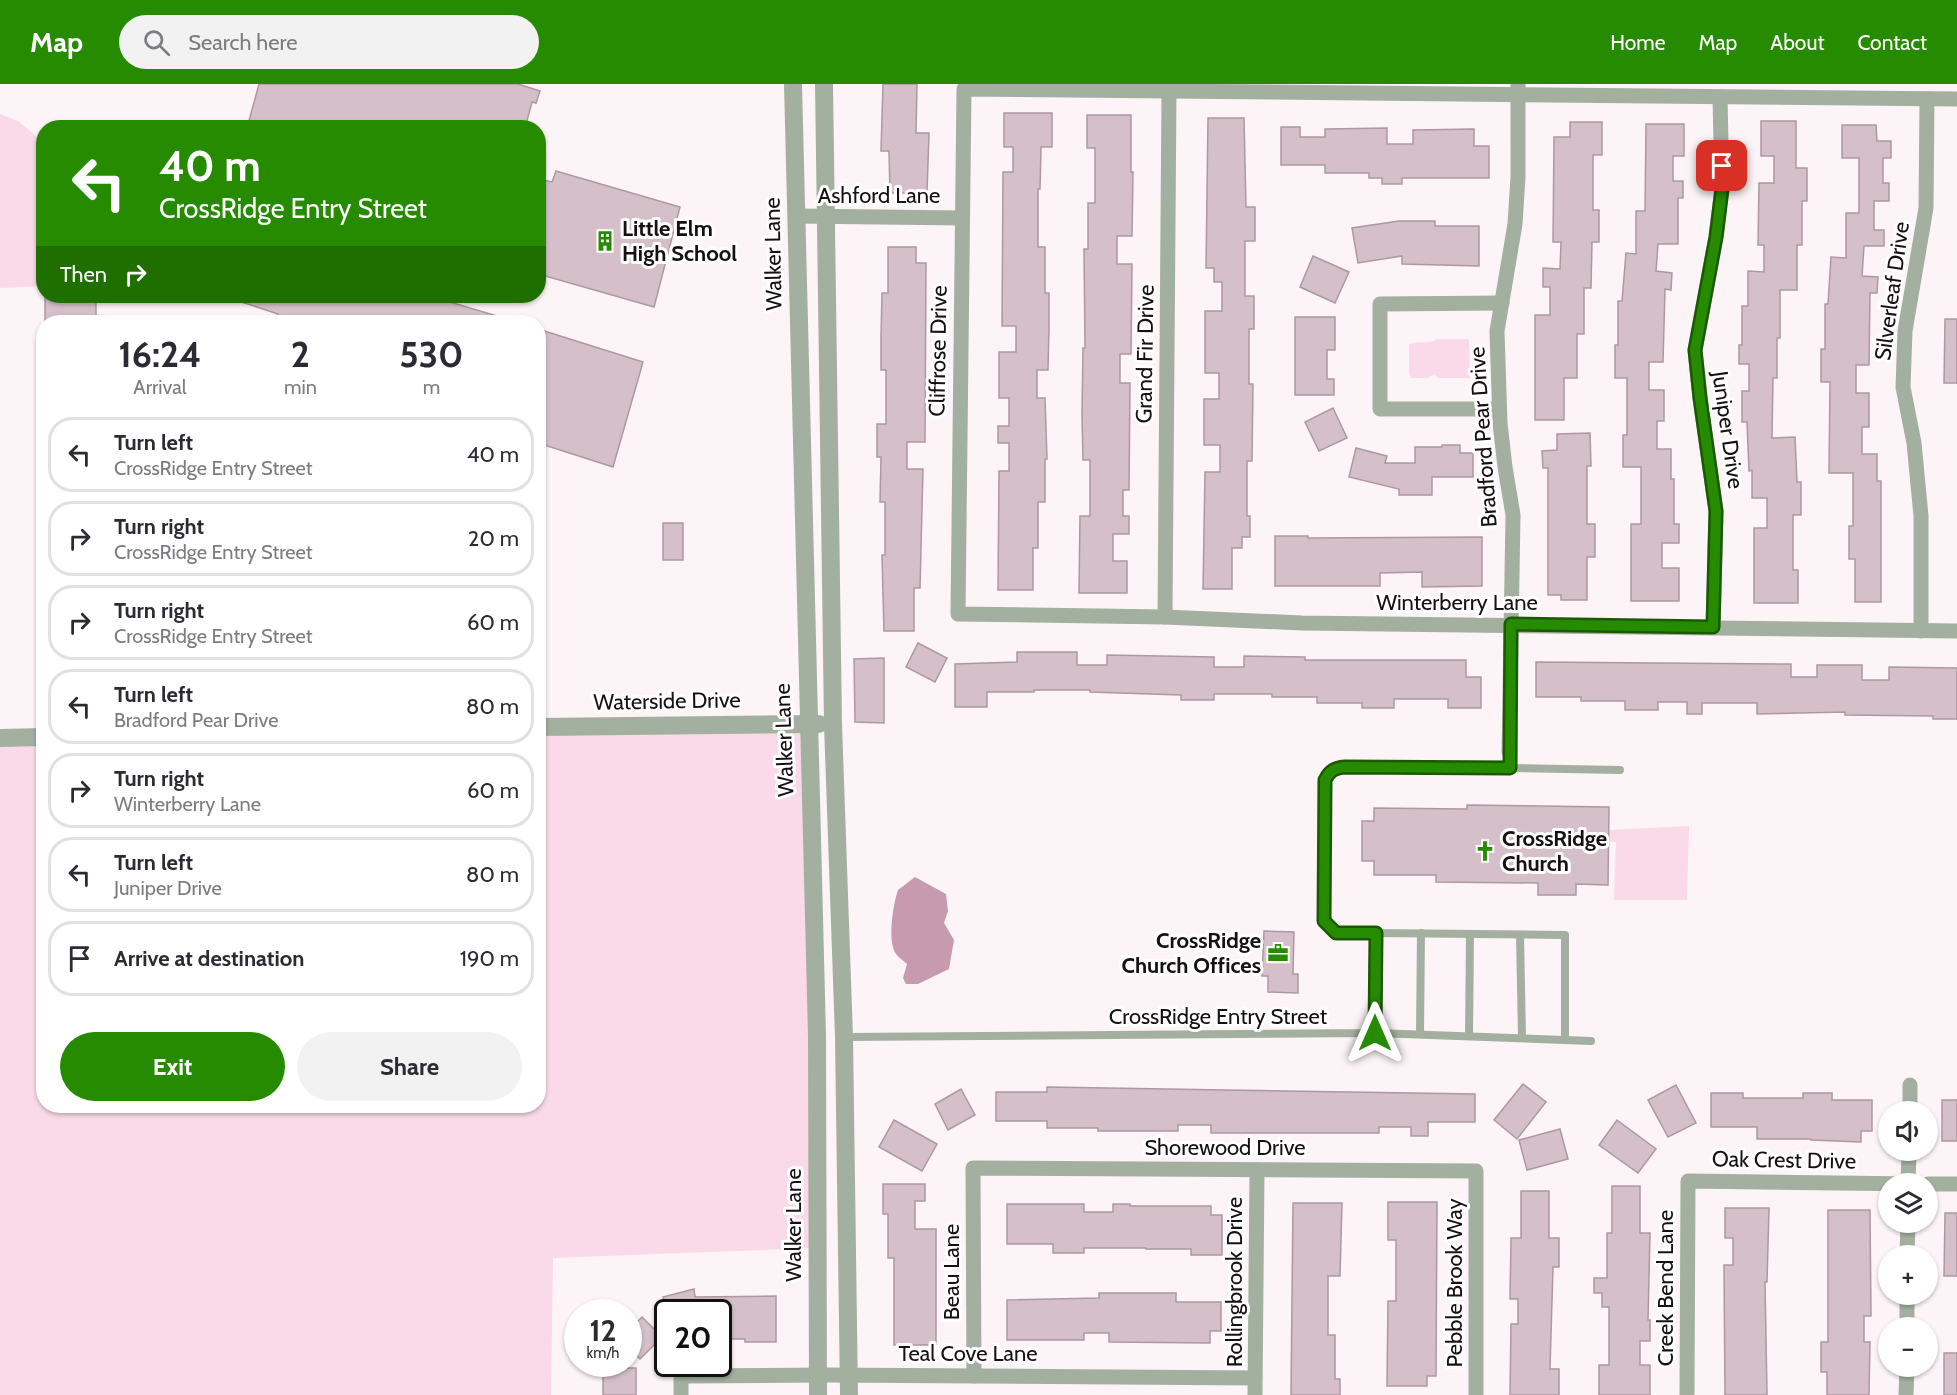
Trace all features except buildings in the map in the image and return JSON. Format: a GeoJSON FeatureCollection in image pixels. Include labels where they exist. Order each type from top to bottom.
{"type":"FeatureCollection","features":[{"type":"Feature","properties":{"kind":"street","name":"Walker Lane"},"geometry":{"type":"LineString","coordinates":[[793,84],[817,1036],[817,1248],[832,1375],[849,1395]]}},
{"type":"Feature","properties":{"kind":"street","name":"Walker Lane"},"geometry":{"type":"LineString","coordinates":[[818,1395],[832,1375],[844,1037],[833,724],[824,84]]}},
{"type":"Feature","properties":{"kind":"street","name":"Cliffrose Drive"},"geometry":{"type":"LineString","coordinates":[[957,614],[964,89],[1169,91]]}},
{"type":"Feature","properties":{"kind":"street"},"geometry":{"type":"LineString","coordinates":[[1169,91],[1518,90],[1720,97],[1957,99]]}},
{"type":"Feature","properties":{"kind":"street","name":"Bradford Pear Drive"},"geometry":{"type":"LineString","coordinates":[[1509,752],[1513,515],[1504,467],[1499,409],[1497,331],[1515,224],[1518,177],[1518,90]]}},
{"type":"Feature","properties":{"kind":"street","name":"Grand Fir Drive"},"geometry":{"type":"LineString","coordinates":[[1165,617],[1169,91]]}},
{"type":"Feature","properties":{"kind":"street","name":"Juniper Drive"},"geometry":{"type":"LineString","coordinates":[[1713,627],[1716,511],[1695,350],[1716,237],[1722,189],[1720,97]]}},
{"type":"Feature","properties":{"kind":"street","name":"Silverleaf Drive"},"geometry":{"type":"LineString","coordinates":[[1921,631],[1921,516],[1914,442],[1903,387],[1905,331],[1926,208],[1927,99]]}},
{"type":"Feature","properties":{"kind":"street","name":"Ashford Lane"},"geometry":{"type":"LineString","coordinates":[[796,216],[962,218]]}},
{"type":"Feature","properties":{"kind":"street"},"geometry":{"type":"LineString","coordinates":[[1499,409],[1380,409],[1380,304],[1502,303]]}},
{"type":"Feature","properties":{"kind":"street","name":"Winterberry Lane"},"geometry":{"type":"LineString","coordinates":[[957,614],[1165,617],[1302,623],[1957,631]]}},
{"type":"Feature","properties":{"kind":"street","name":"Waterside Drive"},"geometry":{"type":"LineString","coordinates":[[546,726],[833,724]]}},
{"type":"Feature","properties":{"kind":"street"},"geometry":{"type":"LineString","coordinates":[[0,738],[36,737]]}},
{"type":"Feature","properties":{"kind":"street"},"geometry":{"type":"LineString","coordinates":[[817,1036],[844,1037]]}},
{"type":"Feature","properties":{"kind":"street"},"geometry":{"type":"LineString","coordinates":[[1910,1085],[1910,1101]]}},
{"type":"Feature","properties":{"kind":"street","name":"Shorewood Drive"},"geometry":{"type":"LineString","coordinates":[[973,1168],[1476,1171]]}},
{"type":"Feature","properties":{"kind":"street","name":"Beau Lane"},"geometry":{"type":"LineString","coordinates":[[973,1168],[974,1376]]}},
{"type":"Feature","properties":{"kind":"street","name":"Rollingbrook Drive"},"geometry":{"type":"LineString","coordinates":[[1255,1395],[1257,1170]]}},
{"type":"Feature","properties":{"kind":"street","name":"Pebble Brook Way"},"geometry":{"type":"LineString","coordinates":[[1476,1171],[1476,1395]]}},
{"type":"Feature","properties":{"kind":"street","name":"Oak Crest Drive"},"geometry":{"type":"LineString","coordinates":[[1688,1181],[1878,1183]]}},
{"type":"Feature","properties":{"kind":"street","name":"Creek Bend Lane"},"geometry":{"type":"LineString","coordinates":[[1687,1395],[1688,1181]]}},
{"type":"Feature","properties":{"kind":"street"},"geometry":{"type":"LineString","coordinates":[[1938,1184],[1957,1184]]}},
{"type":"Feature","properties":{"kind":"street"},"geometry":{"type":"LineString","coordinates":[[832,1375],[838,1395]]}},
{"type":"Feature","properties":{"kind":"street","name":"Teal Cove Lane"},"geometry":{"type":"LineString","coordinates":[[681,1395],[681,1376],[1255,1378]]}},
{"type":"Feature","properties":{"kind":"street"},"geometry":{"type":"LineString","coordinates":[[1906,1395],[1907,1377]]}},
{"type":"Feature","properties":{"kind":"lane"},"geometry":{"type":"LineString","coordinates":[[1509,752],[1510,768]]}},
{"type":"Feature","properties":{"kind":"lane"},"geometry":{"type":"LineString","coordinates":[[1565,1040],[1565,935],[1336,933],[1324,921],[1325,780],[1329,772],[1335,768],[1345,767],[1620,770]]}},
{"type":"Feature","properties":{"kind":"lane"},"geometry":{"type":"LineString","coordinates":[[1375,1033],[1376,933]]}},
{"type":"Feature","properties":{"kind":"lane"},"geometry":{"type":"LineString","coordinates":[[1420,1034],[1421,933]]}},
{"type":"Feature","properties":{"kind":"lane"},"geometry":{"type":"LineString","coordinates":[[1468,1036],[1470,934]]}},
{"type":"Feature","properties":{"kind":"lane"},"geometry":{"type":"LineString","coordinates":[[1520,934],[1522,1038]]}},
{"type":"Feature","properties":{"kind":"lane","name":"CrossRidge Entry Street"},"geometry":{"type":"LineString","coordinates":[[844,1037],[1375,1033],[1592,1041]]}},
{"type":"Feature","properties":{"kind":"shaded area"},"geometry":{"type":"Polygon","coordinates":[[[0,114],[18,121],[36,136],[36,286],[0,288],[0,114]]]}},
{"type":"Feature","properties":{"kind":"shaded area"},"geometry":{"type":"Polygon","coordinates":[[[1437,339],[1469,339],[1470,378],[1438,378],[1434,374],[1428,378],[1411,378],[1409,345],[1437,339]]]}},
{"type":"Feature","properties":{"kind":"shaded area"},"geometry":{"type":"Polygon","coordinates":[[[808,724],[817,1248],[553,1258],[551,1395],[0,1395],[0,741],[36,740],[36,1113],[546,1113],[546,730],[808,724]]]}},
{"type":"Feature","properties":{"kind":"shaded area"},"geometry":{"type":"Polygon","coordinates":[[[1689,826],[1687,900],[1614,900],[1616,842],[1608,842],[1608,830],[1689,826]]]}},
{"type":"Feature","properties":{"kind":"shaded area"},"geometry":{"type":"Polygon","coordinates":[[[915,877],[946,894],[948,911],[944,923],[954,940],[949,969],[918,984],[906,984],[903,978],[907,964],[893,948],[892,923],[898,890],[915,877]]]}},
{"type":"Feature","properties":{"kind":"place","name":"Little Elm High School"},"geometry":{"type":"Point","coordinates":[605,241]}},
{"type":"Feature","properties":{"kind":"place","name":"CrossRidge Church"},"geometry":{"type":"Point","coordinates":[1485,851]}},
{"type":"Feature","properties":{"kind":"place","name":"CrossRidge Church Offices"},"geometry":{"type":"Point","coordinates":[1278,953]}},
{"type":"Feature","properties":{"kind":"route"},"geometry":{"type":"LineString","coordinates":[[1375,1033],[1376,933],[1336,933],[1324,921],[1325,780],[1329,772],[1335,768],[1345,767],[1510,768],[1511,624],[1713,627],[1716,511],[1695,350],[1716,237],[1722,189],[1722,166]]}}]}
